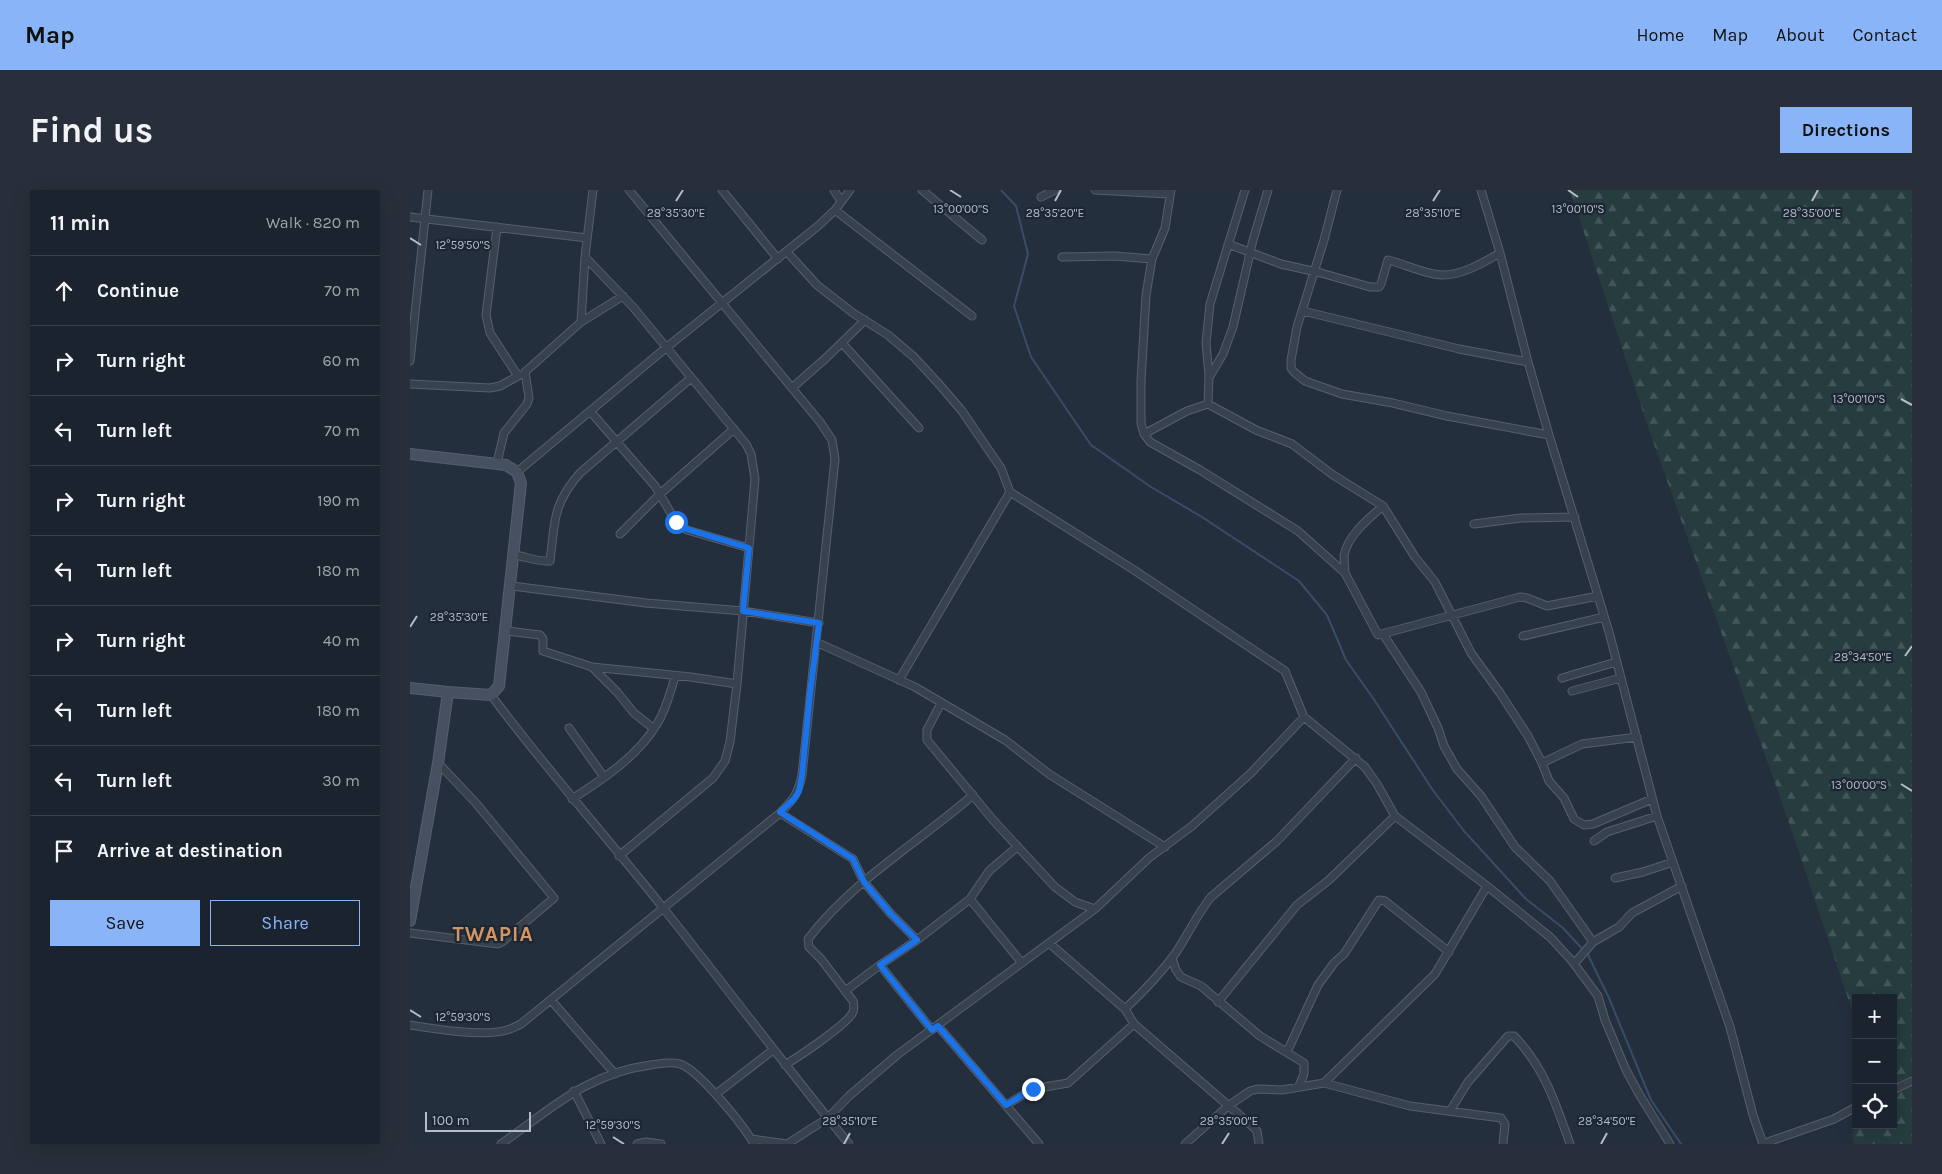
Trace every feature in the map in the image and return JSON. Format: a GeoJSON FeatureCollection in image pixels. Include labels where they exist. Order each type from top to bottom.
{"type":"FeatureCollection","features":[{"type":"Feature","properties":{"kind":"main road"},"geometry":{"type":"LineString","coordinates":[[410,454],[497,463],[512,467],[517,472],[522,484],[507,631],[499,686],[491,695],[410,688]]}},
{"type":"Feature","properties":{"kind":"main road"},"geometry":{"type":"LineString","coordinates":[[410,920],[412,900],[438,763],[448,692]]}},
{"type":"Feature","properties":{"kind":"street"},"geometry":{"type":"LineString","coordinates":[[410,361],[428,190]]}},
{"type":"Feature","properties":{"kind":"street"},"geometry":{"type":"LineString","coordinates":[[581,322],[585,257],[593,190]]}},
{"type":"Feature","properties":{"kind":"street"},"geometry":{"type":"LineString","coordinates":[[410,1025],[433,1029],[488,1032],[506,1030],[521,1024],[780,812],[794,799],[799,791],[819,623],[835,459],[832,440],[793,387],[722,304],[630,190]]}},
{"type":"Feature","properties":{"kind":"street"},"geometry":{"type":"LineString","coordinates":[[722,190],[778,259]]}},
{"type":"Feature","properties":{"kind":"street"},"geometry":{"type":"LineString","coordinates":[[834,190],[841,201]]}},
{"type":"Feature","properties":{"kind":"street"},"geometry":{"type":"LineString","coordinates":[[517,472],[667,347],[787,252],[835,210],[850,190]]}},
{"type":"Feature","properties":{"kind":"street"},"geometry":{"type":"LineString","coordinates":[[922,190],[982,240]]}},
{"type":"Feature","properties":{"kind":"street"},"geometry":{"type":"LineString","coordinates":[[1041,196],[1056,190]]}},
{"type":"Feature","properties":{"kind":"street"},"geometry":{"type":"LineString","coordinates":[[1095,190],[1170,192],[1165,228],[1152,260],[1146,295],[1141,381],[1141,423],[1144,434],[1150,442],[1168,454],[1200,470],[1298,531],[1345,573],[1378,635],[1520,597],[1547,606],[1598,596]]}},
{"type":"Feature","properties":{"kind":"street"},"geometry":{"type":"LineString","coordinates":[[1208,404],[1209,376],[1206,343],[1210,304],[1245,190]]}},
{"type":"Feature","properties":{"kind":"street"},"geometry":{"type":"LineString","coordinates":[[1209,376],[1223,354],[1233,327],[1250,253],[1268,190]]}},
{"type":"Feature","properties":{"kind":"street"},"geometry":{"type":"LineString","coordinates":[[1337,190],[1324,240],[1297,327],[1291,360],[1291,368],[1294,372],[1305,381],[1342,394],[1549,435]]}},
{"type":"Feature","properties":{"kind":"street"},"geometry":{"type":"LineString","coordinates":[[1481,190],[1549,435],[1604,617],[1657,816],[1730,1027],[1753,1115],[1763,1144],[1834,1119],[1852,1109]]}},
{"type":"Feature","properties":{"kind":"street"},"geometry":{"type":"LineString","coordinates":[[835,210],[972,316]]}},
{"type":"Feature","properties":{"kind":"street"},"geometry":{"type":"LineString","coordinates":[[410,217],[587,238]]}},
{"type":"Feature","properties":{"kind":"street"},"geometry":{"type":"LineString","coordinates":[[497,227],[486,315],[490,333],[518,376]]}},
{"type":"Feature","properties":{"kind":"street"},"geometry":{"type":"LineString","coordinates":[[1228,244],[1281,264],[1376,288],[1381,284],[1388,260],[1445,276],[1485,262],[1500,253]]}},
{"type":"Feature","properties":{"kind":"street"},"geometry":{"type":"LineString","coordinates":[[787,252],[817,285],[840,304],[888,335],[914,357],[962,411],[1001,468],[1010,492],[1134,570],[1285,671],[1304,717],[1365,767],[1395,816],[1488,886],[1550,937],[1574,964],[1598,996],[1605,1020],[1626,1070],[1670,1144]]}},
{"type":"Feature","properties":{"kind":"street"},"geometry":{"type":"LineString","coordinates":[[1062,257],[1114,256],[1152,260]]}},
{"type":"Feature","properties":{"kind":"street"},"geometry":{"type":"LineString","coordinates":[[585,257],[667,347],[746,444],[751,454],[756,480],[738,684],[730,742],[725,762],[713,778],[619,856]]}},
{"type":"Feature","properties":{"kind":"street"},"geometry":{"type":"LineString","coordinates":[[410,384],[490,388],[500,386],[525,372],[581,322],[622,296]]}},
{"type":"Feature","properties":{"kind":"street"},"geometry":{"type":"LineString","coordinates":[[1303,311],[1459,349],[1528,362]]}},
{"type":"Feature","properties":{"kind":"street"},"geometry":{"type":"LineString","coordinates":[[793,387],[865,320]]}},
{"type":"Feature","properties":{"kind":"street"},"geometry":{"type":"LineString","coordinates":[[842,343],[919,428]]}},
{"type":"Feature","properties":{"kind":"street"},"geometry":{"type":"LineString","coordinates":[[497,463],[504,433],[530,398],[525,372]]}},
{"type":"Feature","properties":{"kind":"street"},"geometry":{"type":"LineString","coordinates":[[515,555],[550,561],[557,508],[566,490],[580,473],[691,378]]}},
{"type":"Feature","properties":{"kind":"street"},"geometry":{"type":"LineString","coordinates":[[1144,434],[1187,411],[1208,404],[1256,430],[1292,444],[1333,475],[1383,506],[1415,556],[1435,582],[1471,653],[1528,736],[1549,781],[1564,798],[1574,819],[1584,825],[1593,824],[1652,799]]}},
{"type":"Feature","properties":{"kind":"street"},"geometry":{"type":"LineString","coordinates":[[590,411],[655,486],[674,518],[683,528],[749,548]]}},
{"type":"Feature","properties":{"kind":"street"},"geometry":{"type":"LineString","coordinates":[[620,534],[660,494],[734,429]]}},
{"type":"Feature","properties":{"kind":"street"},"geometry":{"type":"LineString","coordinates":[[899,680],[1010,492]]}},
{"type":"Feature","properties":{"kind":"street"},"geometry":{"type":"LineString","coordinates":[[1345,573],[1344,555],[1352,540],[1364,523],[1383,506]]}},
{"type":"Feature","properties":{"kind":"street"},"geometry":{"type":"LineString","coordinates":[[1474,524],[1520,518],[1575,517]]}},
{"type":"Feature","properties":{"kind":"street"},"geometry":{"type":"LineString","coordinates":[[512,586],[646,603],[743,611],[819,623]]}},
{"type":"Feature","properties":{"kind":"street"},"geometry":{"type":"LineString","coordinates":[[1523,636],[1604,617]]}},
{"type":"Feature","properties":{"kind":"street"},"geometry":{"type":"LineString","coordinates":[[507,631],[540,635],[543,639],[542,652],[592,667],[675,677],[691,677],[738,684]]}},
{"type":"Feature","properties":{"kind":"street"},"geometry":{"type":"LineString","coordinates":[[1383,634],[1421,692],[1438,728],[1444,746],[1457,769],[1481,796],[1514,846],[1550,881],[1593,942]]}},
{"type":"Feature","properties":{"kind":"street"},"geometry":{"type":"LineString","coordinates":[[816,642],[899,680],[1005,740],[1048,774],[1165,847]]}},
{"type":"Feature","properties":{"kind":"street"},"geometry":{"type":"LineString","coordinates":[[1562,678],[1616,662]]}},
{"type":"Feature","properties":{"kind":"street"},"geometry":{"type":"LineString","coordinates":[[592,667],[617,692],[634,713],[654,729]]}},
{"type":"Feature","properties":{"kind":"street"},"geometry":{"type":"LineString","coordinates":[[572,799],[604,777],[635,750],[654,729],[663,712],[675,677]]}},
{"type":"Feature","properties":{"kind":"street"},"geometry":{"type":"LineString","coordinates":[[1572,691],[1621,678]]}},
{"type":"Feature","properties":{"kind":"street"},"geometry":{"type":"LineString","coordinates":[[491,695],[572,799],[664,908],[773,1050],[849,1144]]}},
{"type":"Feature","properties":{"kind":"street"},"geometry":{"type":"LineString","coordinates":[[941,703],[927,730],[927,740],[1017,847],[1066,897],[1095,909]]}},
{"type":"Feature","properties":{"kind":"street"},"geometry":{"type":"LineString","coordinates":[[501,1144],[552,1105],[590,1083],[634,1068],[678,1063],[688,1067],[716,1094],[753,1142],[787,1144],[828,1118],[849,1096],[897,1055],[1095,909],[1149,858],[1192,826],[1251,773],[1304,717]]}},
{"type":"Feature","properties":{"kind":"street"},"geometry":{"type":"LineString","coordinates":[[568,728],[604,777]]}},
{"type":"Feature","properties":{"kind":"street"},"geometry":{"type":"LineString","coordinates":[[1542,763],[1582,744],[1637,737]]}},
{"type":"Feature","properties":{"kind":"street"},"geometry":{"type":"LineString","coordinates":[[1125,1009],[1147,988],[1172,958],[1211,897],[1277,841],[1356,758]]}},
{"type":"Feature","properties":{"kind":"street"},"geometry":{"type":"LineString","coordinates":[[410,933],[498,944],[554,898],[475,802],[438,763]]}},
{"type":"Feature","properties":{"kind":"street"},"geometry":{"type":"LineString","coordinates":[[785,1065],[826,1036],[852,1013],[853,1001],[821,959],[809,948],[808,939],[822,920],[843,899],[974,795]]}},
{"type":"Feature","properties":{"kind":"street"},"geometry":{"type":"LineString","coordinates":[[780,812],[853,859],[864,882],[891,914],[917,940]]}},
{"type":"Feature","properties":{"kind":"street"},"geometry":{"type":"LineString","coordinates":[[1218,1002],[1297,906],[1329,880],[1395,816]]}},
{"type":"Feature","properties":{"kind":"street"},"geometry":{"type":"LineString","coordinates":[[1594,840],[1607,832],[1657,816]]}},
{"type":"Feature","properties":{"kind":"street"},"geometry":{"type":"LineString","coordinates":[[845,991],[917,940],[970,899],[989,871],[1017,847]]}},
{"type":"Feature","properties":{"kind":"street"},"geometry":{"type":"LineString","coordinates":[[1614,878],[1643,872],[1673,862]]}},
{"type":"Feature","properties":{"kind":"street"},"geometry":{"type":"LineString","coordinates":[[1324,1083],[1435,974],[1488,886]]}},
{"type":"Feature","properties":{"kind":"street"},"geometry":{"type":"LineString","coordinates":[[1574,964],[1593,942],[1619,927],[1632,913],[1682,886]]}},
{"type":"Feature","properties":{"kind":"street"},"geometry":{"type":"LineString","coordinates":[[970,899],[1021,962]]}},
{"type":"Feature","properties":{"kind":"street"},"geometry":{"type":"LineString","coordinates":[[1287,1052],[1293,1035],[1318,985],[1344,954],[1379,900],[1385,902],[1450,952]]}},
{"type":"Feature","properties":{"kind":"street"},"geometry":{"type":"LineString","coordinates":[[1049,943],[1125,1009],[1134,1024],[1257,1131],[1259,1144]]}},
{"type":"Feature","properties":{"kind":"street"},"geometry":{"type":"LineString","coordinates":[[1172,958],[1176,970],[1182,977],[1201,986],[1260,1036],[1304,1063],[1304,1074],[1300,1086]]}},
{"type":"Feature","properties":{"kind":"street"},"geometry":{"type":"LineString","coordinates":[[880,965],[1039,1144]]}},
{"type":"Feature","properties":{"kind":"street"},"geometry":{"type":"LineString","coordinates":[[551,1000],[615,1074]]}},
{"type":"Feature","properties":{"kind":"street"},"geometry":{"type":"LineString","coordinates":[[1006,1105],[1033,1089],[1068,1083],[1134,1024]]}},
{"type":"Feature","properties":{"kind":"street"},"geometry":{"type":"LineString","coordinates":[[1450,1111],[1468,1082],[1508,1036],[1514,1036],[1544,1076],[1570,1144]]}},
{"type":"Feature","properties":{"kind":"street"},"geometry":{"type":"LineString","coordinates":[[716,1094],[773,1050]]}},
{"type":"Feature","properties":{"kind":"street"},"geometry":{"type":"LineString","coordinates":[[1897,1088],[1912,1081]]}},
{"type":"Feature","properties":{"kind":"street"},"geometry":{"type":"LineString","coordinates":[[1185,1144],[1228,1106],[1250,1091],[1282,1090],[1324,1083],[1410,1106],[1501,1118],[1505,1124],[1503,1144]]}},
{"type":"Feature","properties":{"kind":"street"},"geometry":{"type":"LineString","coordinates":[[574,1091],[601,1144]]}},
{"type":"Feature","properties":{"kind":"street"},"geometry":{"type":"LineString","coordinates":[[798,1144],[802,1135]]}},
{"type":"Feature","properties":{"kind":"street"},"geometry":{"type":"LineString","coordinates":[[637,1144],[646,1142],[661,1144]]}},
{"type":"Feature","properties":{"kind":"green space"},"geometry":{"type":"Polygon","coordinates":[[[1570,190],[1912,190],[1912,1144],[1854,1144],[1852,1135],[1855,1129],[1897,1129],[1897,994],[1852,994],[1852,1010],[1787,817],[1648,427],[1570,190]]]}},
{"type":"Feature","properties":{"kind":"waterway"},"geometry":{"type":"LineString","coordinates":[[1001,190],[1016,206],[1028,254],[1014,306],[1031,357],[1091,445],[1151,487],[1202,517],[1299,581],[1327,615],[1346,660],[1432,789],[1464,831],[1526,899],[1563,928],[1588,955],[1609,998],[1651,1100],[1681,1144]]}},
{"type":"Feature","properties":{"kind":"district","name":"TWAPIA"},"geometry":{"type":"Point","coordinates":[493,934]}},
{"type":"Feature","properties":{"kind":"route"},"geometry":{"type":"LineString","coordinates":[[676,522],[683,528],[749,548],[743,611],[819,623],[799,791],[794,799],[780,812],[853,859],[864,882],[891,914],[917,940],[880,965],[932,1030],[938,1026],[1006,1105],[1033,1089]]}}]}
